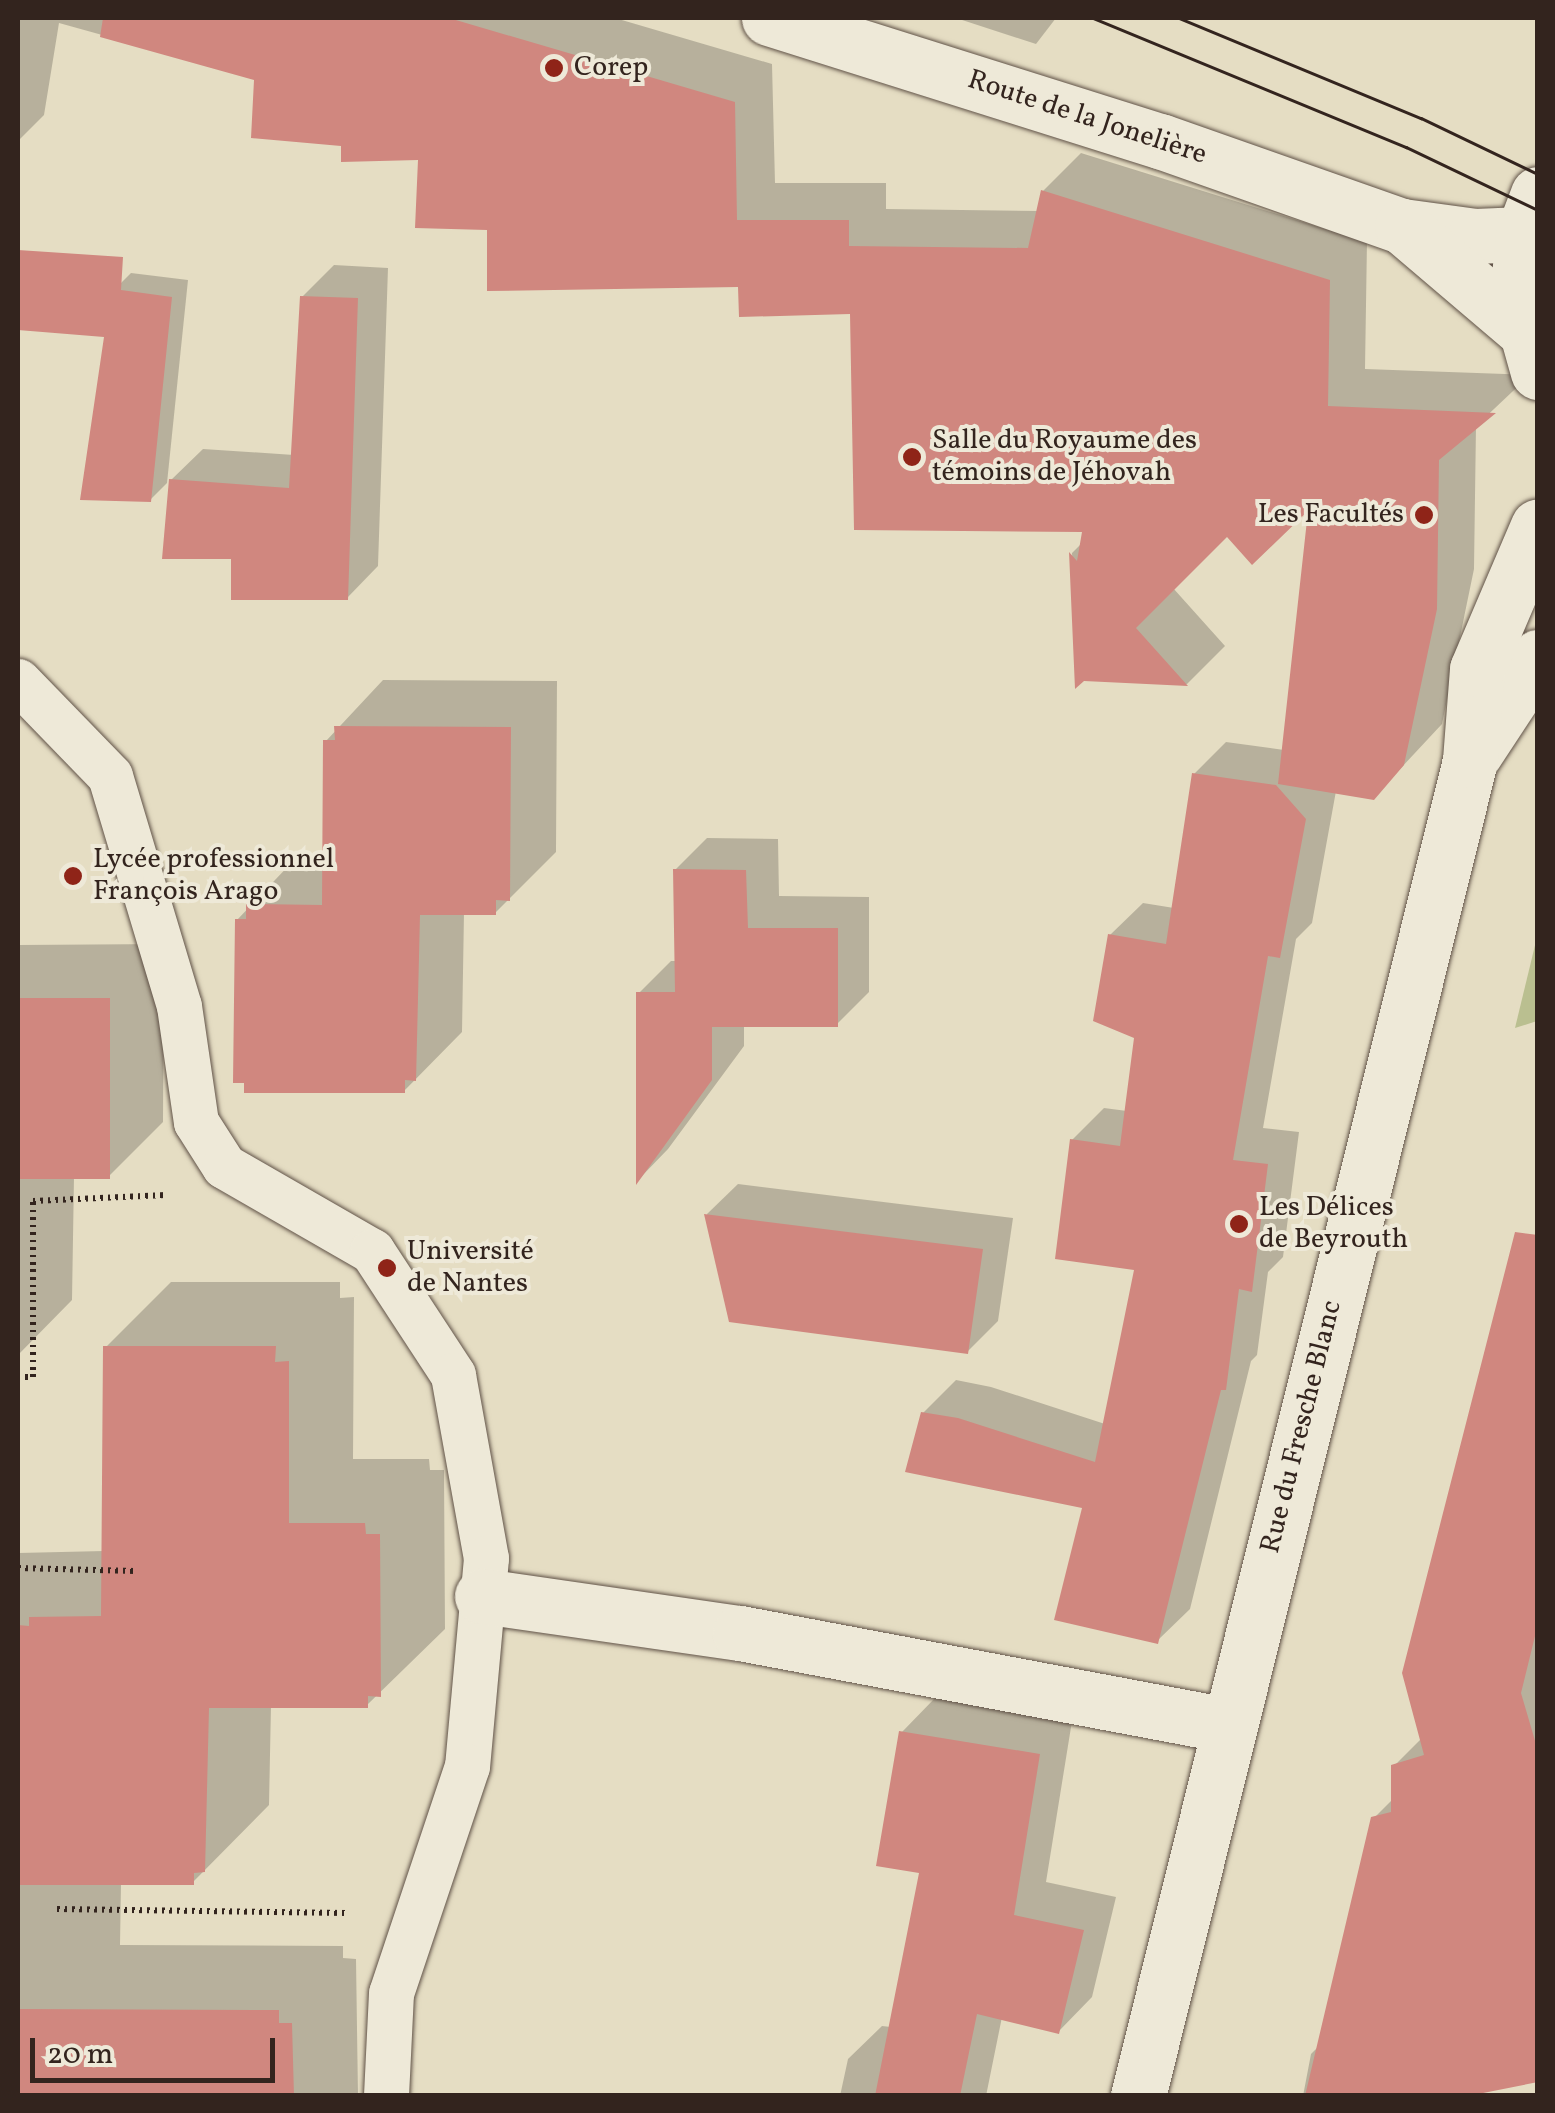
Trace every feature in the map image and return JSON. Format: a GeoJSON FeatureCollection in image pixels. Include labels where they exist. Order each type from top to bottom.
{"type":"FeatureCollection","features":[{"type":"Feature","properties":{"kind":"street","name":"Route de la Jonelière"},"geometry":{"type":"LineString","coordinates":[[769,18],[1160,141],[1402,226],[1475,236],[1530,214]]}},
{"type":"Feature","properties":{"kind":"street"},"geometry":{"type":"LineString","coordinates":[[1530,214],[1517,297],[1530,350]]}},
{"type":"Feature","properties":{"kind":"street","name":"Route de la Jonelière"},"geometry":{"type":"LineString","coordinates":[[1402,226],[1530,350]]}},
{"type":"Feature","properties":{"kind":"street","name":"Rue du Fresche Blanc"},"geometry":{"type":"LineString","coordinates":[[1138,2096],[1226,1726],[1470,760],[1477,669],[1538,526]]}},
{"type":"Feature","properties":{"kind":"street","name":"Rue du Fresche Blanc"},"geometry":{"type":"LineString","coordinates":[[1470,760],[1538,658]]}},
{"type":"Feature","properties":{"kind":"street"},"geometry":{"type":"LineString","coordinates":[[482,1596],[740,1633],[1226,1726]]}},
{"type":"Feature","properties":{"kind":"lane"},"geometry":{"type":"LineString","coordinates":[[18,681],[110,776],[179,1006],[196,1122],[224,1166],[372,1251],[452,1375],[486,1558],[467,1766],[391,1992],[386,2096]]}},
{"type":"Feature","properties":{"kind":"path"},"geometry":{"type":"LineString","coordinates":[[138,869],[324,864]]}},
{"type":"Feature","properties":{"kind":"path"},"geometry":{"type":"LineString","coordinates":[[18,1377],[32,1377],[34,1201],[180,1194],[224,1166]]}},
{"type":"Feature","properties":{"kind":"path"},"geometry":{"type":"LineString","coordinates":[[18,1568],[136,1571]]}},
{"type":"Feature","properties":{"kind":"path"},"geometry":{"type":"LineString","coordinates":[[57,1909],[418,1914]]}},
{"type":"Feature","properties":{"kind":"green space"},"geometry":{"type":"Polygon","coordinates":[[[1537,937],[1537,1021],[1515,1028],[1537,937]]]}},
{"type":"Feature","properties":{"kind":"building"},"geometry":{"type":"Polygon","coordinates":[[[103,18],[449,18],[735,102],[737,220],[849,220],[849,246],[1028,248],[1041,190],[1330,280],[1328,406],[1496,413],[1439,460],[1437,609],[1404,765],[1374,800],[1278,784],[1308,511],[1252,565],[1227,537],[1136,628],[1188,686],[1084,681],[1075,689],[1069,552],[1077,561],[1082,532],[854,530],[850,314],[739,317],[738,287],[487,291],[487,230],[415,228],[418,160],[341,162],[341,146],[251,138],[254,80],[100,37],[103,18]]]}},
{"type":"Feature","properties":{"kind":"building"},"geometry":{"type":"Polygon","coordinates":[[[18,250],[123,257],[121,290],[172,297],[151,502],[80,500],[104,337],[18,330],[18,250]]]}},
{"type":"Feature","properties":{"kind":"building"},"geometry":{"type":"Polygon","coordinates":[[[300,296],[358,298],[348,600],[231,600],[231,559],[162,559],[169,479],[289,488],[300,296]]]}},
{"type":"Feature","properties":{"kind":"building"},"geometry":{"type":"Polygon","coordinates":[[[334,726],[511,727],[510,901],[496,900],[496,915],[420,915],[416,1081],[405,1080],[405,1093],[244,1093],[244,1083],[233,1083],[235,919],[246,919],[246,904],[322,905],[323,740],[335,740],[334,726]]]}},
{"type":"Feature","properties":{"kind":"building"},"geometry":{"type":"Polygon","coordinates":[[[1192,773],[1276,785],[1306,819],[1280,958],[1268,956],[1233,1160],[1268,1164],[1252,1292],[1239,1289],[1226,1390],[1221,1390],[1158,1644],[1054,1620],[1082,1508],[905,1472],[921,1412],[958,1418],[1095,1462],[1134,1270],[1055,1259],[1070,1139],[1120,1146],[1134,1038],[1093,1021],[1108,934],[1166,944],[1192,773]]]}},
{"type":"Feature","properties":{"kind":"building"},"geometry":{"type":"Polygon","coordinates":[[[673,869],[746,870],[748,928],[838,928],[838,1027],[712,1027],[712,1080],[636,1185],[636,992],[675,992],[673,869]]]}},
{"type":"Feature","properties":{"kind":"building"},"geometry":{"type":"Polygon","coordinates":[[[18,998],[110,998],[110,1179],[18,1179],[18,998]]]}},
{"type":"Feature","properties":{"kind":"building"},"geometry":{"type":"Polygon","coordinates":[[[704,1214],[983,1249],[968,1354],[729,1322],[704,1214]]]}},
{"type":"Feature","properties":{"kind":"building"},"geometry":{"type":"Polygon","coordinates":[[[1515,1232],[1538,1235],[1538,1624],[1521,1693],[1538,1751],[1538,2082],[1468,2096],[1305,2096],[1371,1817],[1391,1812],[1391,1765],[1424,1755],[1402,1673],[1515,1232]]]}},
{"type":"Feature","properties":{"kind":"building"},"geometry":{"type":"Polygon","coordinates":[[[103,1346],[276,1346],[275,1362],[289,1361],[289,1523],[365,1523],[366,1534],[380,1534],[381,1697],[368,1696],[368,1708],[209,1708],[205,1872],[194,1873],[194,1885],[18,1885],[18,1625],[29,1626],[29,1617],[101,1616],[103,1346]]]}},
{"type":"Feature","properties":{"kind":"building"},"geometry":{"type":"Polygon","coordinates":[[[899,1731],[1040,1754],[1014,1915],[1084,1930],[1059,2034],[977,2014],[960,2096],[875,2096],[919,1873],[876,1866],[899,1731]]]}},
{"type":"Feature","properties":{"kind":"building"},"geometry":{"type":"Polygon","coordinates":[[[18,2009],[279,2010],[279,2023],[292,2023],[294,2096],[18,2096],[18,2009]]]}},
{"type":"Feature","properties":{"kind":"tram line"},"geometry":{"type":"LineString","coordinates":[[1093,18],[1406,147],[1538,210]]}},
{"type":"Feature","properties":{"kind":"tram line"},"geometry":{"type":"LineString","coordinates":[[1179,18],[1421,118],[1538,174]]}},
{"type":"Feature","properties":{"kind":"place","name":"Corep"},"geometry":{"type":"Point","coordinates":[554,68]}},
{"type":"Feature","properties":{"kind":"place","name":"Salle du Royaume des témoins de Jéhovah"},"geometry":{"type":"Point","coordinates":[912,457]}},
{"type":"Feature","properties":{"kind":"place","name":"Les Facultés"},"geometry":{"type":"Point","coordinates":[1424,515]}},
{"type":"Feature","properties":{"kind":"place","name":"Lycée professionnel François Arago"},"geometry":{"type":"Point","coordinates":[73,876]}},
{"type":"Feature","properties":{"kind":"place","name":"Les Délices de Beyrouth"},"geometry":{"type":"Point","coordinates":[1239,1224]}},
{"type":"Feature","properties":{"kind":"place","name":"Université de Nantes"},"geometry":{"type":"Point","coordinates":[387,1268]}}]}
